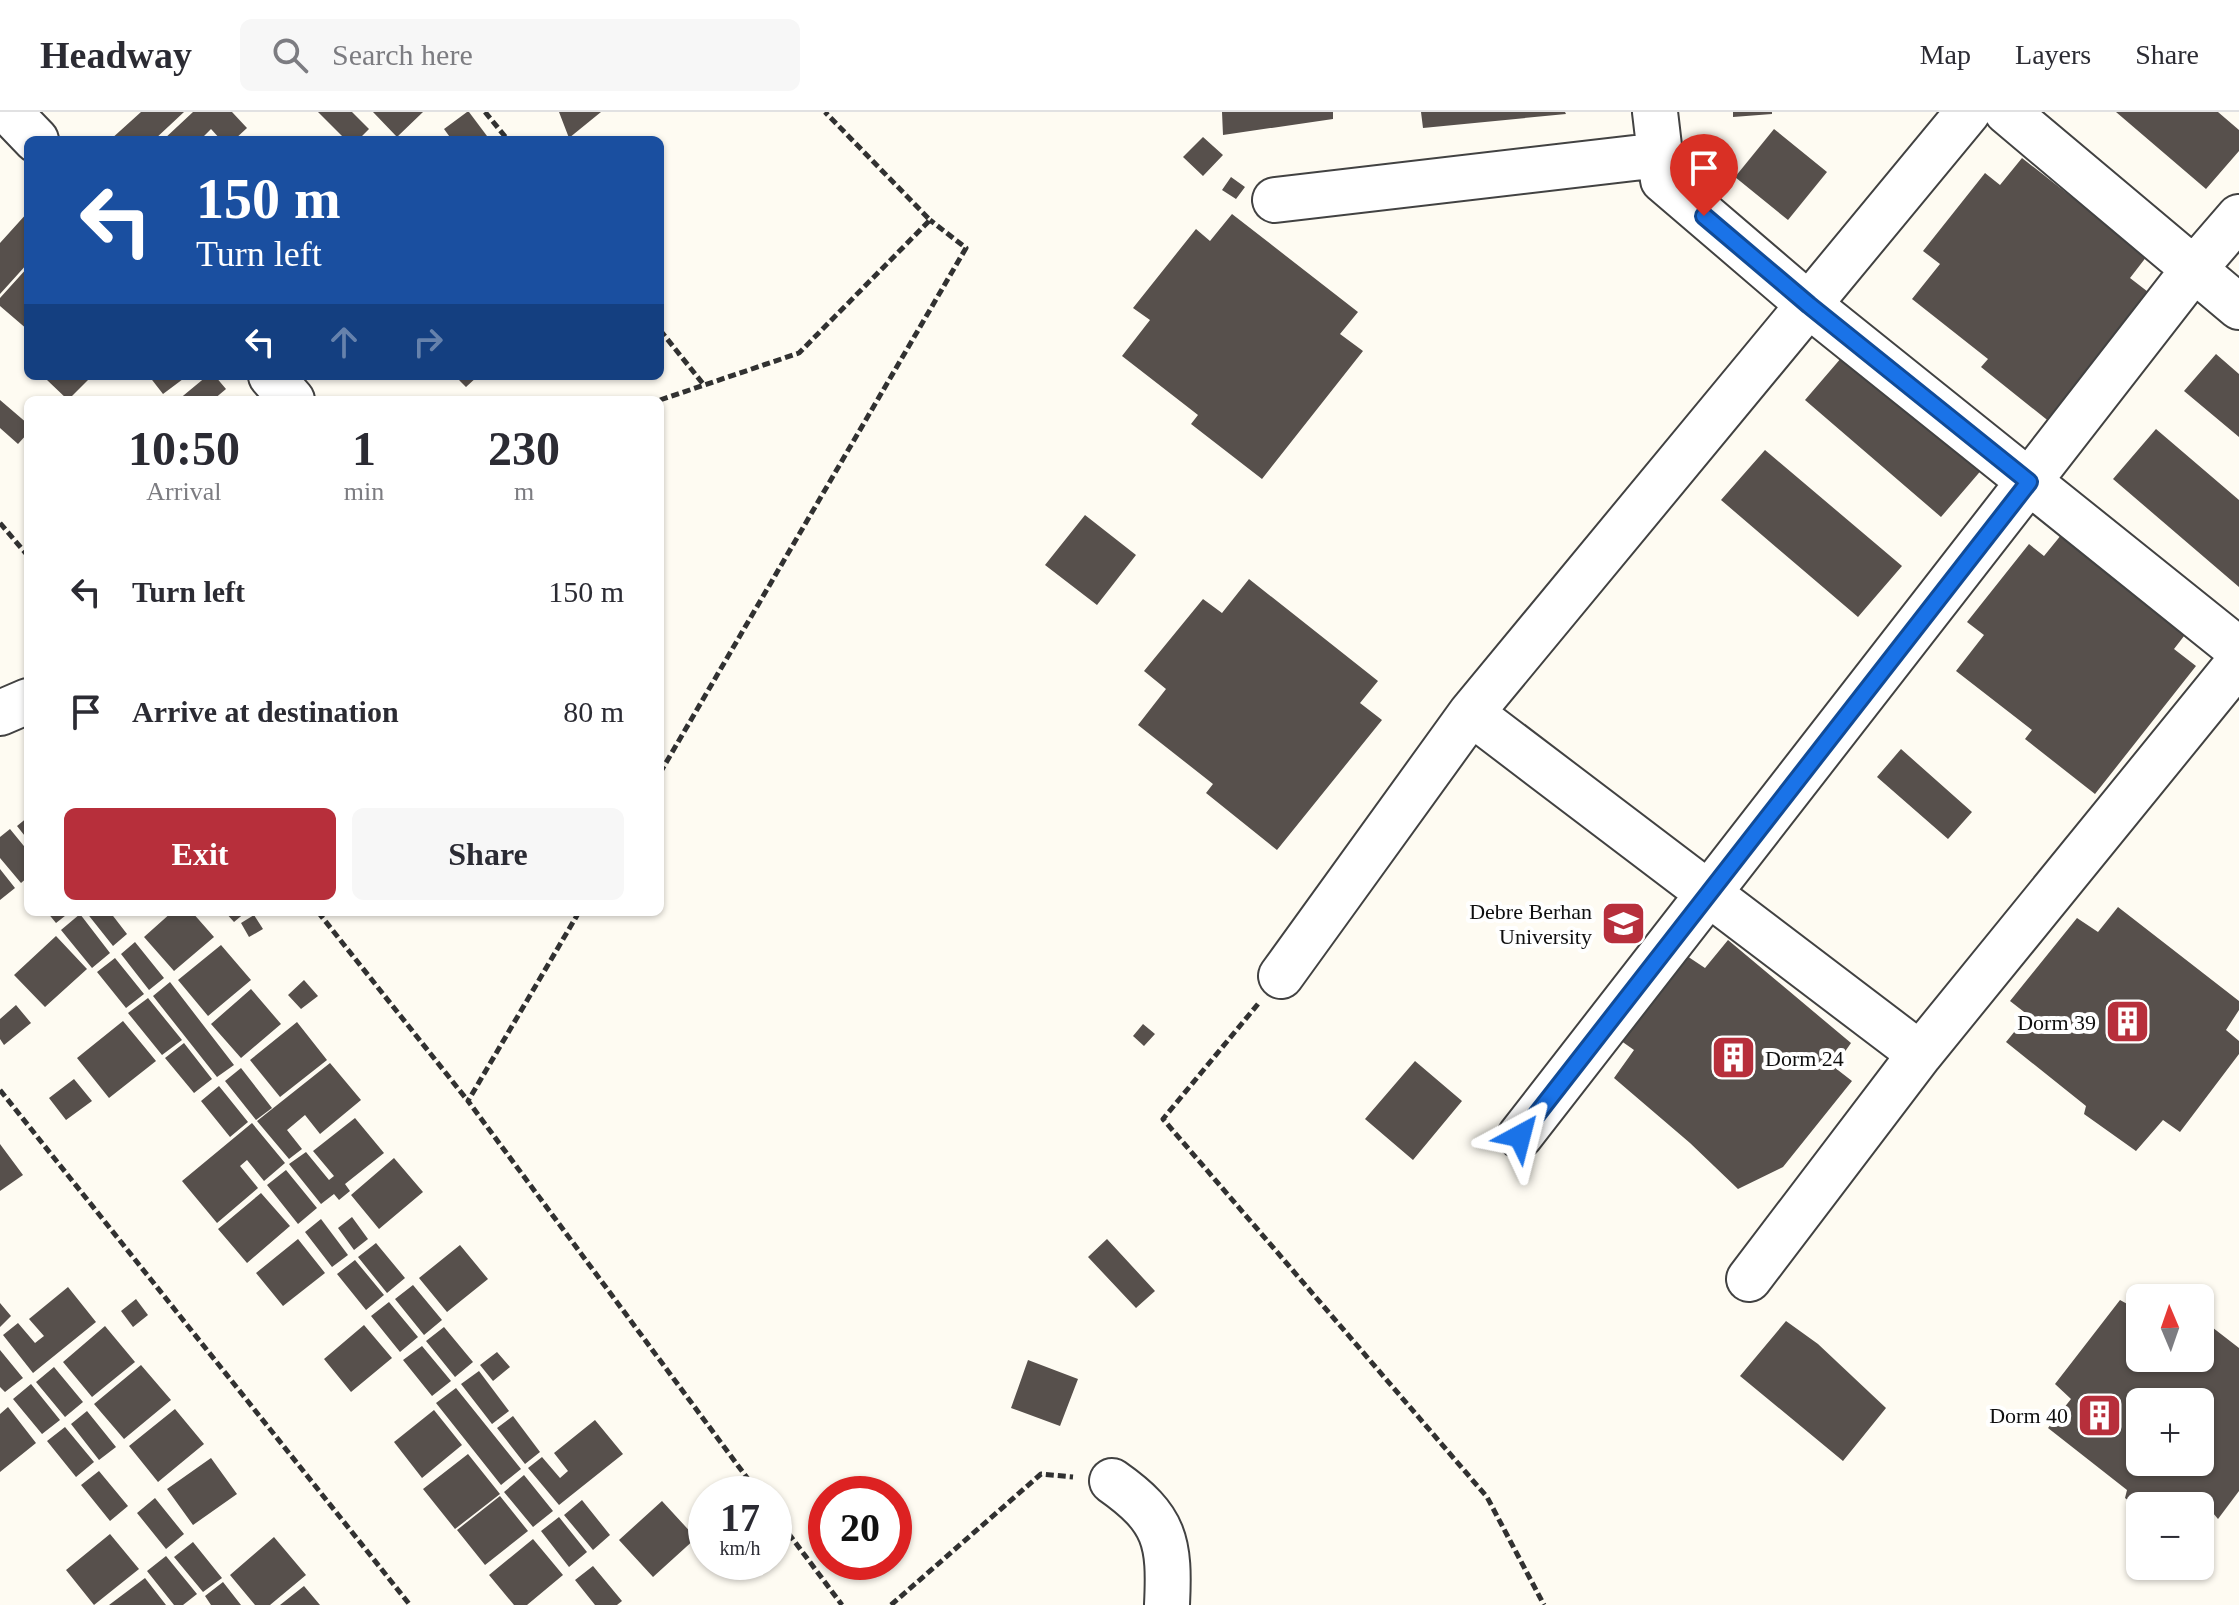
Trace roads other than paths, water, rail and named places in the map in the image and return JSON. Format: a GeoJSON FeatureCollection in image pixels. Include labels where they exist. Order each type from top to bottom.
{"type":"FeatureCollection","features":[{"type":"Feature","properties":{"kind":"street"},"geometry":{"type":"LineString","coordinates":[[9,112],[32,136]]}},
{"type":"Feature","properties":{"kind":"street"},"geometry":{"type":"LineString","coordinates":[[1655,112],[1663,180],[1809,305],[2239,650]]}},
{"type":"Feature","properties":{"kind":"street"},"geometry":{"type":"LineString","coordinates":[[1281,976],[1471,713],[1968,112]]}},
{"type":"Feature","properties":{"kind":"street"},"geometry":{"type":"LineString","coordinates":[[2007,112],[2239,307]]}},
{"type":"Feature","properties":{"kind":"street"},"geometry":{"type":"LineString","coordinates":[[1275,200],[1660,155]]}},
{"type":"Feature","properties":{"kind":"street"},"geometry":{"type":"LineString","coordinates":[[1520,1136],[2194,269],[2239,217]]}},
{"type":"Feature","properties":{"kind":"street"},"geometry":{"type":"LineString","coordinates":[[274,380],[288,396]]}},
{"type":"Feature","properties":{"kind":"street"},"geometry":{"type":"LineString","coordinates":[[1749,1279],[1920,1054],[2239,662]]}},
{"type":"Feature","properties":{"kind":"street"},"geometry":{"type":"LineString","coordinates":[[0,713],[24,703]]}},
{"type":"Feature","properties":{"kind":"street"},"geometry":{"type":"LineString","coordinates":[[1471,713],[1920,1054]]}},
{"type":"Feature","properties":{"kind":"street"},"geometry":{"type":"LineString","coordinates":[[1112,1481],[1136,1498],[1158,1525],[1168,1551],[1167,1605]]}},
{"type":"Feature","properties":{"kind":"place","name":"Debre Berhan University"},"geometry":{"type":"Point","coordinates":[1623,924]}},
{"type":"Feature","properties":{"kind":"place","name":"Dorm 39"},"geometry":{"type":"Point","coordinates":[2127,1022]}},
{"type":"Feature","properties":{"kind":"place","name":"Dorm 24"},"geometry":{"type":"Point","coordinates":[1734,1058]}},
{"type":"Feature","properties":{"kind":"place","name":"Dorm 40"},"geometry":{"type":"Point","coordinates":[2099,1415]}}]}
